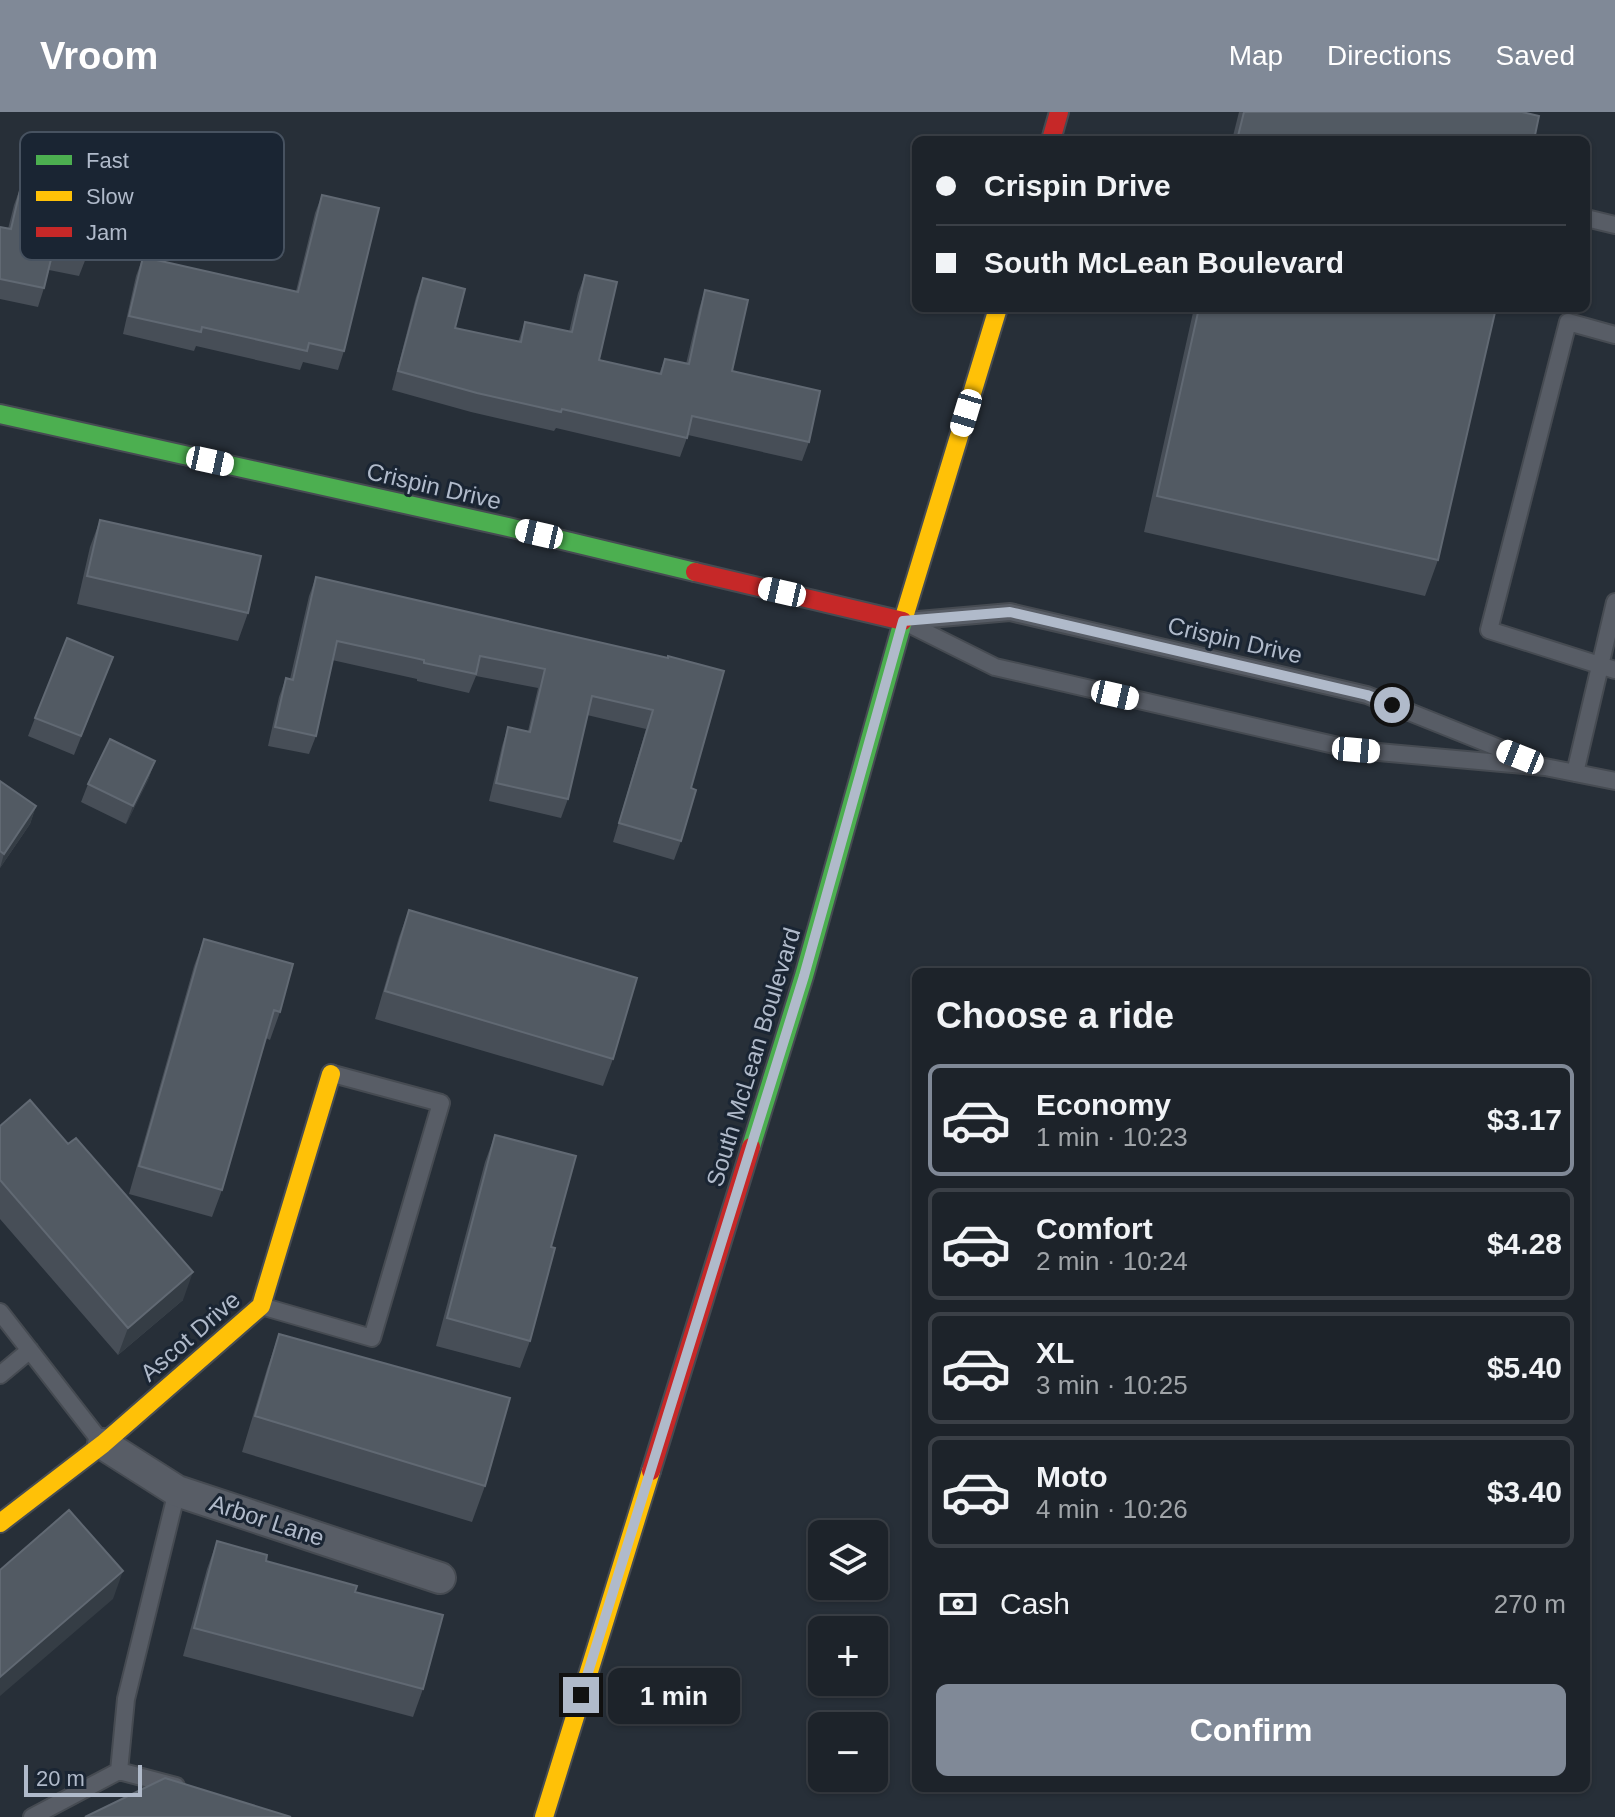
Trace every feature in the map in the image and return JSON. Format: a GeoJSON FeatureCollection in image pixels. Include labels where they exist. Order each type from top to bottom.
{"type":"FeatureCollection","features":[{"type":"Feature","properties":{"kind":"main road"},"geometry":{"type":"LineString","coordinates":[[1052,136],[1059,112]]}},
{"type":"Feature","properties":{"kind":"main road","name":"South McLean Boulevard"},"geometry":{"type":"LineString","coordinates":[[544,1817],[804,976],[903,621],[997,312]]}},
{"type":"Feature","properties":{"kind":"main road","name":"Crispin Drive"},"geometry":{"type":"LineString","coordinates":[[0,414],[508,527],[903,621]]}},
{"type":"Feature","properties":{"kind":"main road","name":"Ascot Drive"},"geometry":{"type":"LineString","coordinates":[[0,1523],[103,1444],[261,1306],[331,1074]]}},
{"type":"Feature","properties":{"kind":"street","name":"Arbor Lane"},"geometry":{"type":"LineString","coordinates":[[103,1444],[177,1491],[440,1578]]}},
{"type":"Feature","properties":{"kind":"lane"},"geometry":{"type":"LineString","coordinates":[[1590,219],[1615,225]]}},
{"type":"Feature","properties":{"kind":"lane"},"geometry":{"type":"LineString","coordinates":[[1608,669],[1489,630],[1568,322],[1615,335]]}},
{"type":"Feature","properties":{"kind":"lane"},"geometry":{"type":"LineString","coordinates":[[1575,773],[1608,669],[1615,602]]}},
{"type":"Feature","properties":{"kind":"lane","name":"Crispin Drive"},"geometry":{"type":"LineString","coordinates":[[903,621],[1010,612],[1367,695],[1545,767]]}},
{"type":"Feature","properties":{"kind":"lane","name":"Crispin Drive"},"geometry":{"type":"LineString","coordinates":[[903,621],[995,667],[1356,750],[1545,767],[1615,781]]}},
{"type":"Feature","properties":{"kind":"lane"},"geometry":{"type":"LineString","coordinates":[[261,1306],[372,1338],[441,1103],[331,1074]]}},
{"type":"Feature","properties":{"kind":"lane"},"geometry":{"type":"LineString","coordinates":[[0,1312],[103,1444]]}},
{"type":"Feature","properties":{"kind":"lane"},"geometry":{"type":"LineString","coordinates":[[0,1375],[30,1350]]}},
{"type":"Feature","properties":{"kind":"lane"},"geometry":{"type":"LineString","coordinates":[[119,1771],[126,1699],[177,1491]]}},
{"type":"Feature","properties":{"kind":"lane"},"geometry":{"type":"LineString","coordinates":[[32,1817],[119,1771],[190,1790]]}},
{"type":"Feature","properties":{"kind":"building"},"geometry":{"type":"Polygon","coordinates":[[[1244,112],[1522,112],[1539,116],[1535,136],[1238,136],[1244,112]]]}},
{"type":"Feature","properties":{"kind":"building"},"geometry":{"type":"Polygon","coordinates":[[[20,190],[20,260],[51,260],[44,288],[0,279],[0,227],[11,229],[20,190]]]}},
{"type":"Feature","properties":{"kind":"building"},"geometry":{"type":"Polygon","coordinates":[[[322,195],[379,208],[344,351],[309,343],[307,351],[202,327],[201,332],[129,316],[142,260],[156,260],[298,292],[322,195]]]}},
{"type":"Feature","properties":{"kind":"building"},"geometry":{"type":"Polygon","coordinates":[[[585,275],[617,282],[599,360],[661,374],[665,359],[689,364],[705,290],[748,300],[732,371],[820,391],[809,442],[692,416],[687,438],[477,393],[398,371],[423,278],[465,289],[455,328],[521,342],[525,322],[572,332],[585,275]]]}},
{"type":"Feature","properties":{"kind":"building"},"geometry":{"type":"Polygon","coordinates":[[[1198,312],[1495,312],[1438,560],[1157,496],[1198,312]]]}},
{"type":"Feature","properties":{"kind":"building"},"geometry":{"type":"Polygon","coordinates":[[[100,520],[261,556],[248,613],[87,576],[100,520]]]}},
{"type":"Feature","properties":{"kind":"building"},"geometry":{"type":"Polygon","coordinates":[[[316,577],[724,671],[691,788],[696,790],[681,841],[619,823],[653,710],[592,696],[568,799],[496,783],[508,727],[530,732],[545,669],[480,656],[476,674],[337,641],[316,736],[275,727],[286,678],[293,680],[316,577]]]}},
{"type":"Feature","properties":{"kind":"building"},"geometry":{"type":"Polygon","coordinates":[[[67,638],[113,657],[81,736],[35,718],[67,638]]]}},
{"type":"Feature","properties":{"kind":"building"},"geometry":{"type":"Polygon","coordinates":[[[110,739],[155,761],[133,806],[88,784],[110,739]]]}},
{"type":"Feature","properties":{"kind":"building"},"geometry":{"type":"Polygon","coordinates":[[[0,781],[36,806],[4,854],[0,851],[0,781]]]}},
{"type":"Feature","properties":{"kind":"building"},"geometry":{"type":"Polygon","coordinates":[[[409,910],[637,978],[613,1059],[385,991],[409,910]]]}},
{"type":"Feature","properties":{"kind":"building"},"geometry":{"type":"Polygon","coordinates":[[[204,939],[293,964],[280,1012],[274,1010],[222,1190],[139,1166],[204,939]]]}},
{"type":"Feature","properties":{"kind":"building"},"geometry":{"type":"Polygon","coordinates":[[[30,1100],[68,1144],[76,1138],[193,1272],[128,1328],[0,1180],[0,1126],[30,1100]]]}},
{"type":"Feature","properties":{"kind":"building"},"geometry":{"type":"Polygon","coordinates":[[[495,1135],[576,1156],[530,1341],[447,1318],[495,1135]]]}},
{"type":"Feature","properties":{"kind":"building"},"geometry":{"type":"Polygon","coordinates":[[[279,1334],[510,1398],[485,1486],[255,1416],[279,1334]]]}},
{"type":"Feature","properties":{"kind":"building"},"geometry":{"type":"Polygon","coordinates":[[[69,1510],[123,1571],[0,1677],[0,1570],[69,1510]]]}},
{"type":"Feature","properties":{"kind":"building"},"geometry":{"type":"Polygon","coordinates":[[[217,1541],[267,1555],[266,1561],[357,1586],[355,1592],[443,1615],[423,1689],[194,1628],[217,1541]]]}},
{"type":"Feature","properties":{"kind":"building"},"geometry":{"type":"Polygon","coordinates":[[[165,1778],[291,1817],[85,1817],[165,1778]]]}},
{"type":"Feature","properties":{"kind":"traffic: fast"},"geometry":{"type":"LineString","coordinates":[[0,414],[508,527],[695,572]]}},
{"type":"Feature","properties":{"kind":"traffic: fast"},"geometry":{"type":"LineString","coordinates":[[751,1147],[804,976],[905,614]]}},
{"type":"Feature","properties":{"kind":"traffic: slow"},"geometry":{"type":"LineString","coordinates":[[905,614],[997,312]]}},
{"type":"Feature","properties":{"kind":"traffic: slow"},"geometry":{"type":"LineString","coordinates":[[0,1523],[103,1444],[261,1306],[331,1074]]}},
{"type":"Feature","properties":{"kind":"traffic: slow"},"geometry":{"type":"LineString","coordinates":[[544,1817],[651,1471]]}},
{"type":"Feature","properties":{"kind":"traffic: jam"},"geometry":{"type":"LineString","coordinates":[[1052,136],[1059,112]]}},
{"type":"Feature","properties":{"kind":"traffic: jam"},"geometry":{"type":"LineString","coordinates":[[695,572],[903,621]]}},
{"type":"Feature","properties":{"kind":"traffic: jam"},"geometry":{"type":"LineString","coordinates":[[651,1471],[751,1147]]}},
{"type":"Feature","properties":{"kind":"route"},"geometry":{"type":"LineString","coordinates":[[581,1695],[804,976],[903,621],[1010,612],[1367,695],[1392,705]]}}]}
